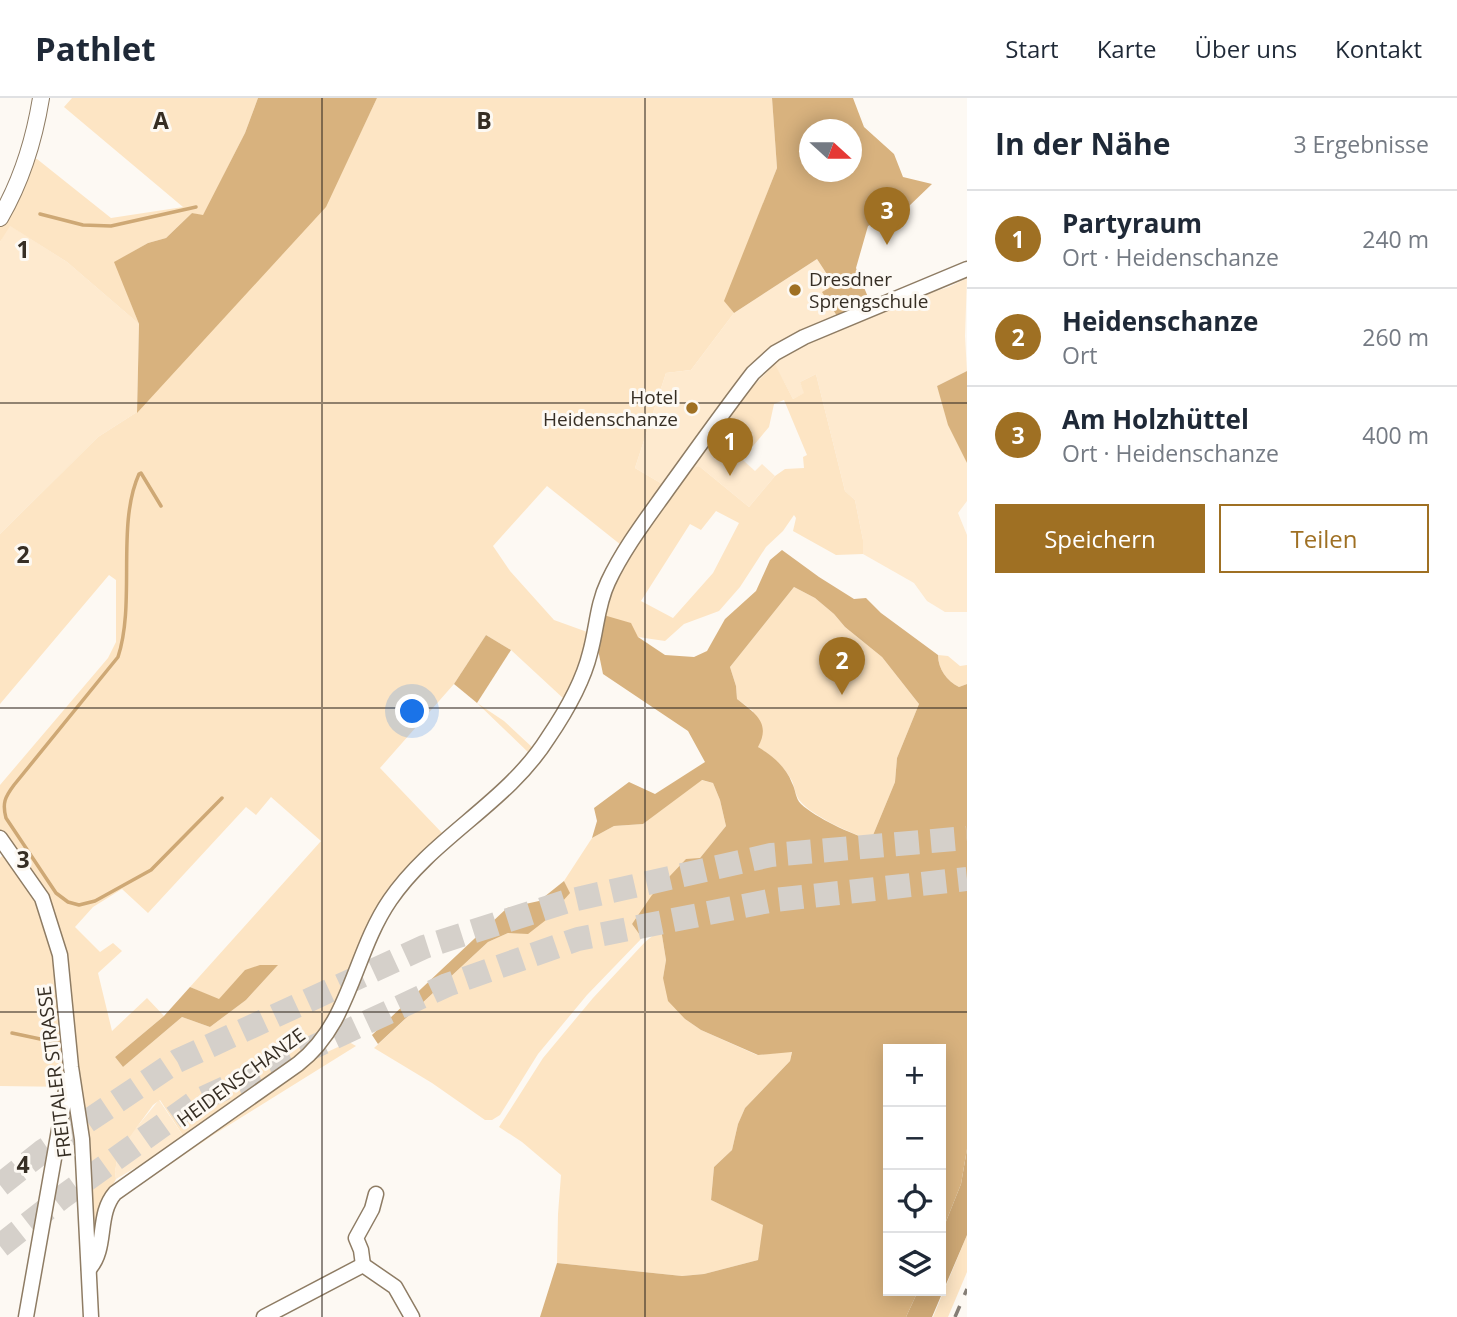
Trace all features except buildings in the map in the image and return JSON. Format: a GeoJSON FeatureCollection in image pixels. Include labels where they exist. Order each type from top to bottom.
{"type":"FeatureCollection","features":[{"type":"Feature","properties":{"kind":"street"},"geometry":{"type":"LineString","coordinates":[[0,218],[13,196],[28,158],[41,98]]}},
{"type":"Feature","properties":{"kind":"street","name":"HEIDENSCHANZE"},"geometry":{"type":"LineString","coordinates":[[89,1269],[96,1262],[105,1208],[115,1193],[298,1064],[317,1047],[339,1014],[368,936],[392,897],[428,855],[495,798],[547,741],[585,668],[599,605],[611,576],[645,522],[752,373],[775,353],[804,337],[967,270]]}},
{"type":"Feature","properties":{"kind":"street","name":"FREITALER STRASSE"},"geometry":{"type":"LineString","coordinates":[[0,838],[42,898],[61,955],[71,1067],[82,1139],[91,1317]]}},
{"type":"Feature","properties":{"kind":"street"},"geometry":{"type":"LineString","coordinates":[[26,1317],[71,1067]]}},
{"type":"Feature","properties":{"kind":"street"},"geometry":{"type":"LineString","coordinates":[[362,1265],[361,1250],[356,1238],[369,1216],[376,1194]]}},
{"type":"Feature","properties":{"kind":"street"},"geometry":{"type":"LineString","coordinates":[[264,1317],[362,1265]]}},
{"type":"Feature","properties":{"kind":"street"},"geometry":{"type":"LineString","coordinates":[[362,1265],[395,1287],[412,1317]]}},
{"type":"Feature","properties":{"kind":"shaded area"},"geometry":{"type":"Polygon","coordinates":[[[72,98],[258,98],[245,133],[203,216],[192,213],[166,238],[148,243],[115,262],[139,324],[67,262],[10,226],[0,242],[0,218],[28,158],[37,159],[111,218],[183,207],[64,107],[72,98]]]}},
{"type":"Feature","properties":{"kind":"shaded area"},"geometry":{"type":"Polygon","coordinates":[[[258,98],[377,98],[326,207],[137,413],[139,324],[114,262],[148,243],[166,238],[192,213],[203,215],[245,133],[258,98]]]}},
{"type":"Feature","properties":{"kind":"shaded area"},"geometry":{"type":"Polygon","coordinates":[[[377,98],[772,98],[777,168],[725,301],[734,313],[691,370],[666,373],[635,468],[664,485],[664,489],[626,544],[621,545],[547,486],[493,546],[510,571],[554,620],[590,633],[582,665],[560,714],[531,755],[477,703],[504,721],[533,748],[543,737],[564,699],[511,650],[486,635],[454,684],[380,768],[444,835],[402,878],[376,915],[334,1014],[324,1030],[299,1059],[136,1170],[135,1168],[184,1137],[160,1100],[153,1105],[118,1153],[116,1179],[102,1207],[93,1251],[91,1209],[84,1209],[70,1087],[0,1086],[0,858],[4,854],[0,848],[0,785],[108,658],[116,642],[116,580],[109,575],[0,704],[0,534],[98,437],[137,412],[325,207],[377,98]],[[271,797],[256,815],[246,807],[148,913],[122,889],[93,907],[75,927],[100,952],[113,943],[122,951],[98,973],[112,1031],[147,998],[164,1016],[115,1057],[123,1067],[182,1017],[210,1027],[246,1000],[277,966],[267,965],[251,969],[237,979],[219,1000],[190,987],[321,841],[271,797]]]}},
{"type":"Feature","properties":{"kind":"shaded area"},"geometry":{"type":"Polygon","coordinates":[[[772,98],[853,98],[861,119],[799,119],[799,182],[862,182],[862,122],[864,127],[894,154],[903,177],[932,184],[908,207],[868,226],[856,268],[870,302],[837,316],[822,292],[834,285],[817,259],[734,313],[724,301],[777,168],[772,98]]]}},
{"type":"Feature","properties":{"kind":"shaded area"},"geometry":{"type":"Polygon","coordinates":[[[9,225],[67,262],[139,324],[137,412],[98,437],[0,534],[0,242],[9,225]]]}},
{"type":"Feature","properties":{"kind":"shaded area"},"geometry":{"type":"Polygon","coordinates":[[[817,259],[834,285],[823,293],[837,316],[766,352],[752,364],[709,422],[721,431],[723,442],[755,471],[762,464],[775,476],[749,507],[699,466],[664,485],[635,468],[666,373],[691,370],[734,313],[817,259]]]}},
{"type":"Feature","properties":{"kind":"shaded area"},"geometry":{"type":"Polygon","coordinates":[[[967,278],[967,371],[937,386],[967,463],[967,501],[958,513],[967,535],[967,612],[945,612],[927,601],[914,583],[863,554],[855,500],[845,491],[816,374],[800,382],[805,393],[793,399],[773,361],[796,346],[917,294],[923,295],[949,287],[967,278]]]}},
{"type":"Feature","properties":{"kind":"shaded area"},"geometry":{"type":"Polygon","coordinates":[[[775,364],[793,399],[804,393],[800,382],[816,374],[845,491],[855,500],[863,554],[836,555],[793,531],[796,518],[794,515],[783,531],[766,547],[740,587],[719,611],[684,624],[665,641],[638,637],[600,614],[629,553],[690,469],[699,466],[749,507],[775,476],[785,469],[804,468],[803,457],[807,455],[784,400],[774,404],[769,427],[748,452],[743,448],[737,454],[722,440],[721,433],[728,417],[775,364]],[[716,511],[701,530],[690,524],[641,601],[673,618],[713,573],[739,523],[716,511]]]}},
{"type":"Feature","properties":{"kind":"shaded area"},"geometry":{"type":"Polygon","coordinates":[[[967,371],[967,463],[948,425],[937,386],[967,371]]]}},
{"type":"Feature","properties":{"kind":"shaded area"},"geometry":{"type":"Polygon","coordinates":[[[782,550],[854,599],[866,598],[881,613],[938,655],[941,670],[951,681],[959,687],[967,684],[967,1149],[961,1184],[946,1222],[946,1044],[883,1044],[883,1296],[916,1296],[906,1317],[540,1317],[557,1263],[682,1276],[704,1274],[758,1260],[763,1225],[711,1200],[714,1167],[732,1150],[745,1108],[790,1061],[792,1052],[758,1055],[701,1030],[685,1019],[668,1001],[663,978],[666,960],[661,929],[657,924],[642,938],[632,924],[652,895],[686,859],[700,858],[726,826],[720,800],[713,783],[702,780],[643,824],[614,826],[592,838],[597,821],[594,808],[629,782],[655,794],[705,762],[688,731],[603,674],[596,640],[600,614],[631,623],[638,637],[665,655],[694,657],[707,651],[725,619],[756,591],[770,560],[782,550]],[[794,587],[730,667],[737,699],[750,709],[762,725],[762,739],[758,747],[783,767],[801,804],[834,825],[871,840],[895,782],[897,758],[919,704],[882,657],[845,627],[815,598],[794,587]]]}},
{"type":"Feature","properties":{"kind":"shaded area"},"geometry":{"type":"Polygon","coordinates":[[[794,587],[815,598],[882,657],[919,704],[897,758],[895,782],[871,840],[843,829],[800,801],[785,771],[758,747],[753,711],[737,699],[730,667],[794,587]]]}},
{"type":"Feature","properties":{"kind":"shaded area"},"geometry":{"type":"Polygon","coordinates":[[[486,635],[511,650],[477,703],[454,684],[486,635]]]}},
{"type":"Feature","properties":{"kind":"shaded area"},"geometry":{"type":"Polygon","coordinates":[[[938,655],[948,656],[960,666],[967,665],[967,684],[959,687],[947,678],[941,670],[938,655]]]}},
{"type":"Feature","properties":{"kind":"shaded area"},"geometry":{"type":"Polygon","coordinates":[[[701,780],[713,783],[726,826],[700,858],[632,924],[642,938],[587,995],[538,1054],[500,1115],[492,1120],[485,1120],[432,1083],[374,1048],[488,942],[508,933],[528,933],[569,893],[564,881],[592,838],[614,826],[643,824],[701,780]]]}},
{"type":"Feature","properties":{"kind":"shaded area"},"geometry":{"type":"Polygon","coordinates":[[[564,881],[570,893],[546,920],[528,934],[508,933],[488,942],[378,1044],[372,1035],[507,908],[539,901],[564,881]]]}},
{"type":"Feature","properties":{"kind":"shaded area"},"geometry":{"type":"Polygon","coordinates":[[[661,929],[666,960],[663,978],[685,1019],[701,1030],[757,1055],[792,1051],[790,1061],[745,1108],[732,1150],[714,1167],[711,1200],[764,1225],[758,1260],[704,1274],[682,1276],[557,1263],[561,1175],[522,1142],[499,1127],[543,1058],[593,998],[645,942],[661,929]]]}},
{"type":"Feature","properties":{"kind":"shaded area"},"geometry":{"type":"Polygon","coordinates":[[[260,965],[278,965],[246,1000],[210,1027],[182,1017],[123,1067],[115,1057],[164,1016],[190,987],[219,999],[245,970],[260,965]]]}},
{"type":"Feature","properties":{"kind":"shaded area"},"geometry":{"type":"Polygon","coordinates":[[[349,1042],[356,1046],[213,1135],[139,1186],[122,1191],[317,1052],[325,1053],[349,1042]]]}},
{"type":"Feature","properties":{"kind":"shaded area"},"geometry":{"type":"Polygon","coordinates":[[[159,1100],[184,1137],[143,1165],[116,1179],[118,1153],[159,1100]]]}},
{"type":"Feature","properties":{"kind":"shaded area"},"geometry":{"type":"Polygon","coordinates":[[[967,1149],[967,1235],[946,1284],[946,1222],[961,1184],[967,1149]]]}},
{"type":"Feature","properties":{"kind":"shaded area"},"geometry":{"type":"Polygon","coordinates":[[[967,1235],[967,1272],[948,1317],[933,1317],[942,1296],[946,1296],[946,1286],[967,1235]]]}},
{"type":"Feature","properties":{"kind":"shaded area"},"geometry":{"type":"Polygon","coordinates":[[[916,1296],[941,1296],[932,1317],[906,1317],[916,1296]]]}},
{"type":"Feature","properties":{"kind":"waterway"},"geometry":{"type":"LineString","coordinates":[[40,214],[83,225],[111,226],[196,207]]}},
{"type":"Feature","properties":{"kind":"waterway"},"geometry":{"type":"LineString","coordinates":[[161,506],[141,473],[139,474],[132,494],[129,516],[126,612],[118,657],[11,789],[5,800],[6,818],[56,893],[68,902],[79,905],[95,901],[151,870],[222,798]]}},
{"type":"Feature","properties":{"kind":"waterway"},"geometry":{"type":"LineString","coordinates":[[12,1033],[59,1043]]}},
{"type":"Feature","properties":{"kind":"tunnel"},"geometry":{"type":"LineString","coordinates":[[0,1185],[43,1151],[177,1061],[424,947],[568,901],[771,855],[967,838]]}},
{"type":"Feature","properties":{"kind":"tunnel"},"geometry":{"type":"LineString","coordinates":[[0,1246],[61,1198],[195,1102],[447,985],[578,939],[774,900],[967,879]]}},
{"type":"Feature","properties":{"kind":"railway"},"geometry":{"type":"LineString","coordinates":[[955,1317],[967,1289]]}},
{"type":"Feature","properties":{"kind":"place","name":"Am Holzhüttel"},"geometry":{"type":"Point","coordinates":[887,245]}},
{"type":"Feature","properties":{"kind":"place","name":"Dresdner Sprengschule"},"geometry":{"type":"Point","coordinates":[795,290]}},
{"type":"Feature","properties":{"kind":"place","name":"Hotel Heidenschanze"},"geometry":{"type":"Point","coordinates":[692,408]}},
{"type":"Feature","properties":{"kind":"place","name":"Partyraum"},"geometry":{"type":"Point","coordinates":[730,476]}},
{"type":"Feature","properties":{"kind":"place","name":"Heidenschanze"},"geometry":{"type":"Point","coordinates":[842,695]}}]}
